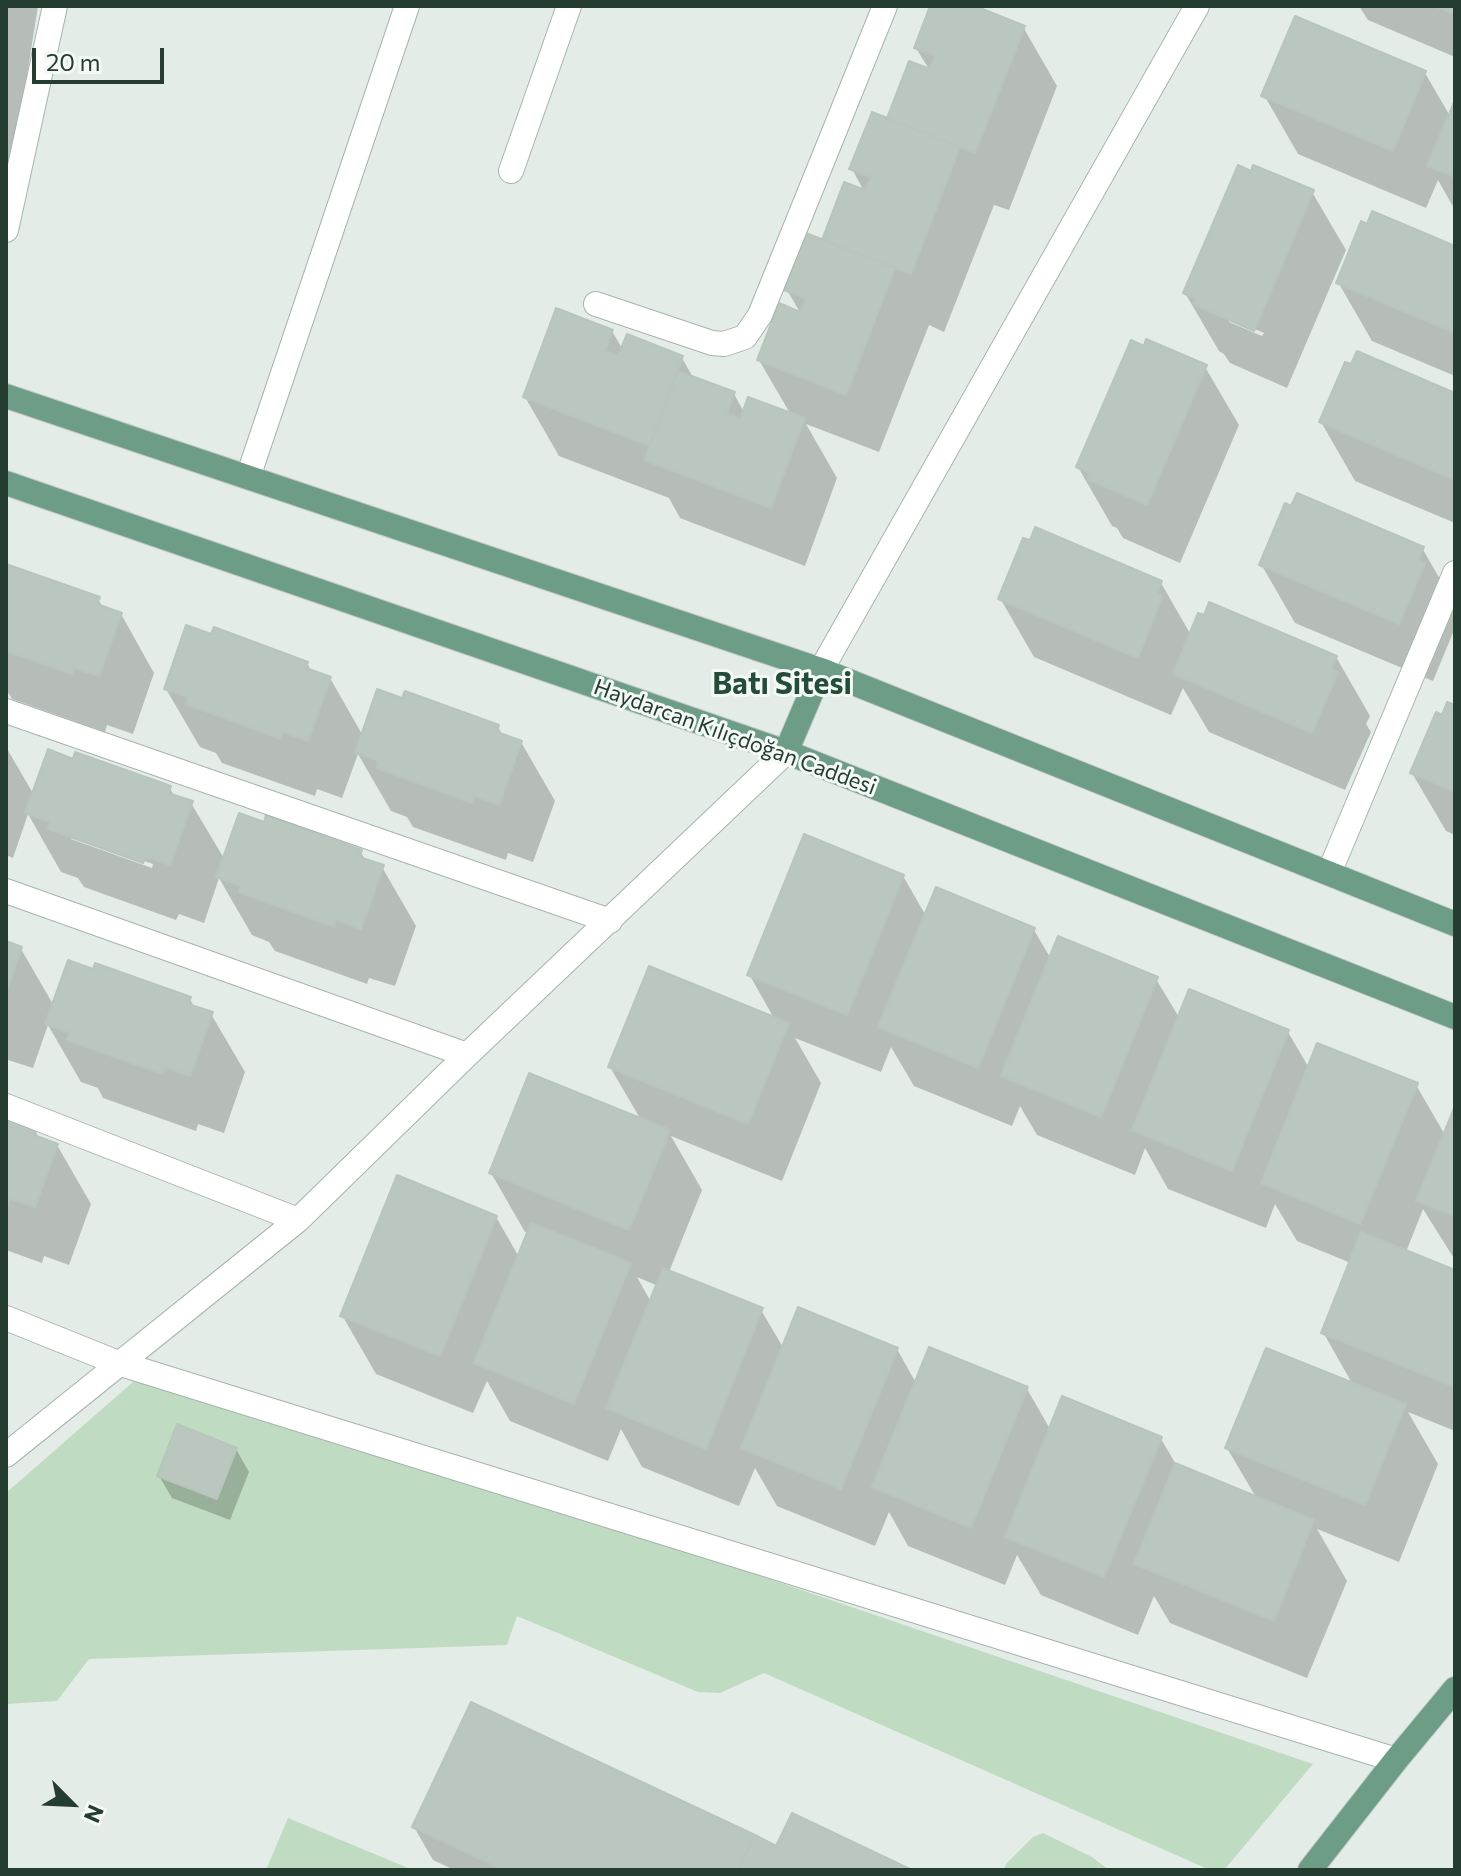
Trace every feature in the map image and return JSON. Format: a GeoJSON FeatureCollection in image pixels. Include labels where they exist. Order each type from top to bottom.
{"type":"FeatureCollection","features":[{"type":"Feature","properties":{"kind":"main road"},"geometry":{"type":"LineString","coordinates":[[6,396],[821,670],[1455,924]]}},
{"type":"Feature","properties":{"kind":"main road","name":"Haydarcan Kılıçdoğan Caddesi"},"geometry":{"type":"LineString","coordinates":[[6,483],[786,752],[1455,1017]]}},
{"type":"Feature","properties":{"kind":"main road"},"geometry":{"type":"LineString","coordinates":[[786,752],[821,670]]}},
{"type":"Feature","properties":{"kind":"main road"},"geometry":{"type":"LineString","coordinates":[[1310,1870],[1455,1689]]}},
{"type":"Feature","properties":{"kind":"street"},"geometry":{"type":"LineString","coordinates":[[6,230],[55,6]]}},
{"type":"Feature","properties":{"kind":"street"},"geometry":{"type":"LineString","coordinates":[[248,477],[407,6]]}},
{"type":"Feature","properties":{"kind":"street"},"geometry":{"type":"LineString","coordinates":[[511,171],[569,6]]}},
{"type":"Feature","properties":{"kind":"street"},"geometry":{"type":"LineString","coordinates":[[596,304],[712,343],[724,344],[745,337],[760,315],[885,6]]}},
{"type":"Feature","properties":{"kind":"street"},"geometry":{"type":"LineString","coordinates":[[821,670],[1189,7]]}},
{"type":"Feature","properties":{"kind":"street"},"geometry":{"type":"LineString","coordinates":[[1329,873],[1455,573]]}},
{"type":"Feature","properties":{"kind":"street"},"geometry":{"type":"LineString","coordinates":[[6,711],[610,921]]}},
{"type":"Feature","properties":{"kind":"street"},"geometry":{"type":"LineString","coordinates":[[6,1455],[298,1220],[786,752]]}},
{"type":"Feature","properties":{"kind":"street"},"geometry":{"type":"LineString","coordinates":[[6,891],[467,1055]]}},
{"type":"Feature","properties":{"kind":"street"},"geometry":{"type":"LineString","coordinates":[[6,1106],[298,1220]]}},
{"type":"Feature","properties":{"kind":"street"},"geometry":{"type":"LineString","coordinates":[[6,1318],[118,1363],[1396,1760]]}},
{"type":"Feature","properties":{"kind":"green space"},"geometry":{"type":"Polygon","coordinates":[[[149,1368],[1313,1764],[1224,1870],[1210,1870],[764,1673],[720,1693],[698,1692],[517,1616],[507,1645],[89,1659],[57,1701],[6,1704],[6,1493],[149,1368]]]}},
{"type":"Feature","properties":{"kind":"green space"},"geometry":{"type":"Polygon","coordinates":[[[288,1818],[413,1870],[266,1870],[288,1818]]]}},
{"type":"Feature","properties":{"kind":"green space"},"geometry":{"type":"Polygon","coordinates":[[[1043,1833],[1092,1857],[1109,1870],[1004,1870],[1006,1864],[1033,1837],[1043,1833]]]}},
{"type":"Feature","properties":{"kind":"building"},"geometry":{"type":"Polygon","coordinates":[[[930,6],[975,6],[1025,26],[975,153],[887,118],[909,61],[930,69],[935,56],[914,48],[930,6]]]}},
{"type":"Feature","properties":{"kind":"building"},"geometry":{"type":"Polygon","coordinates":[[[1435,6],[1455,6],[1455,14],[1435,6]]]}},
{"type":"Feature","properties":{"kind":"building"},"geometry":{"type":"Polygon","coordinates":[[[1295,16],[1426,71],[1393,151],[1261,96],[1295,16]]]}},
{"type":"Feature","properties":{"kind":"building"},"geometry":{"type":"Polygon","coordinates":[[[1455,100],[1455,177],[1427,166],[1455,100]]]}},
{"type":"Feature","properties":{"kind":"building"},"geometry":{"type":"Polygon","coordinates":[[[872,112],[960,147],[911,274],[822,240],[844,182],[865,190],[871,177],[849,169],[872,112]]]}},
{"type":"Feature","properties":{"kind":"building"},"geometry":{"type":"Polygon","coordinates":[[[1238,165],[1251,171],[1253,165],[1314,190],[1254,331],[1193,304],[1196,299],[1183,293],[1238,165]]]}},
{"type":"Feature","properties":{"kind":"building"},"geometry":{"type":"Polygon","coordinates":[[[1372,211],[1455,246],[1455,333],[1336,283],[1361,221],[1367,224],[1372,211]]]}},
{"type":"Feature","properties":{"kind":"building"},"geometry":{"type":"Polygon","coordinates":[[[806,233],[895,268],[846,395],[757,360],[779,303],[800,312],[806,299],[784,290],[806,233]]]}},
{"type":"Feature","properties":{"kind":"building"},"geometry":{"type":"Polygon","coordinates":[[[556,308],[613,330],[605,351],[618,356],[627,334],[683,356],[650,446],[523,397],[556,308]]]}},
{"type":"Feature","properties":{"kind":"building"},"geometry":{"type":"Polygon","coordinates":[[[1146,339],[1207,365],[1147,505],[1087,479],[1089,473],[1076,467],[1131,340],[1144,346],[1146,339]]]}},
{"type":"Feature","properties":{"kind":"building"},"geometry":{"type":"Polygon","coordinates":[[[1357,351],[1455,393],[1455,480],[1319,422],[1345,362],[1351,364],[1357,351]]]}},
{"type":"Feature","properties":{"kind":"building"},"geometry":{"type":"Polygon","coordinates":[[[678,371],[735,392],[727,413],[740,419],[748,397],[805,418],[771,508],[644,460],[678,371]]]}},
{"type":"Feature","properties":{"kind":"building"},"geometry":{"type":"Polygon","coordinates":[[[1297,493],[1424,547],[1418,560],[1425,563],[1399,624],[1259,565],[1285,503],[1291,506],[1297,493]]]}},
{"type":"Feature","properties":{"kind":"building"},"geometry":{"type":"Polygon","coordinates":[[[1035,527],[1162,581],[1157,594],[1163,596],[1138,658],[998,599],[1023,538],[1030,540],[1035,527]]]}},
{"type":"Feature","properties":{"kind":"building"},"geometry":{"type":"Polygon","coordinates":[[[6,564],[100,597],[97,604],[122,613],[99,676],[74,668],[72,674],[6,651],[6,564]]]}},
{"type":"Feature","properties":{"kind":"building"},"geometry":{"type":"Polygon","coordinates":[[[1209,602],[1337,656],[1331,669],[1338,672],[1312,733],[1173,674],[1198,613],[1204,615],[1209,602]]]}},
{"type":"Feature","properties":{"kind":"building"},"geometry":{"type":"Polygon","coordinates":[[[186,625],[211,634],[214,627],[308,662],[306,668],[331,677],[308,741],[283,732],[281,739],[186,704],[188,697],[164,689],[186,625]]]}},
{"type":"Feature","properties":{"kind":"building"},"geometry":{"type":"Polygon","coordinates":[[[377,689],[402,698],[405,691],[499,725],[497,732],[522,741],[499,805],[474,796],[472,803],[377,768],[379,761],[355,753],[377,689]]]}},
{"type":"Feature","properties":{"kind":"building"},"geometry":{"type":"Polygon","coordinates":[[[1447,702],[1455,705],[1455,792],[1410,773],[1436,712],[1442,715],[1447,702]]]}},
{"type":"Feature","properties":{"kind":"building"},"geometry":{"type":"Polygon","coordinates":[[[48,749],[73,759],[75,752],[171,786],[168,793],[193,801],[170,865],[146,857],[143,863],[48,829],[50,822],[25,813],[48,749]]]}},
{"type":"Feature","properties":{"kind":"building"},"geometry":{"type":"Polygon","coordinates":[[[239,813],[264,822],[266,815],[362,850],[359,857],[384,865],[361,929],[336,920],[334,927],[239,892],[241,886],[216,877],[239,813]]]}},
{"type":"Feature","properties":{"kind":"building"},"geometry":{"type":"Polygon","coordinates":[[[804,834],[904,875],[847,1015],[747,975],[804,834]]]}},
{"type":"Feature","properties":{"kind":"building"},"geometry":{"type":"Polygon","coordinates":[[[936,887],[1035,928],[978,1068],[878,1027],[936,887]]]}},
{"type":"Feature","properties":{"kind":"building"},"geometry":{"type":"Polygon","coordinates":[[[1058,936],[1158,977],[1101,1117],[1001,1076],[1058,936]]]}},
{"type":"Feature","properties":{"kind":"building"},"geometry":{"type":"Polygon","coordinates":[[[6,941],[22,947],[6,993],[6,941]]]}},
{"type":"Feature","properties":{"kind":"building"},"geometry":{"type":"Polygon","coordinates":[[[68,960],[93,969],[95,963],[191,997],[188,1004],[213,1012],[190,1076],[165,1067],[163,1074],[67,1040],[70,1033],[45,1024],[68,960]]]}},
{"type":"Feature","properties":{"kind":"building"},"geometry":{"type":"Polygon","coordinates":[[[649,966],[789,1023],[748,1124],[608,1067],[649,966]]]}},
{"type":"Feature","properties":{"kind":"building"},"geometry":{"type":"Polygon","coordinates":[[[1189,989],[1289,1030],[1232,1171],[1132,1130],[1189,989]]]}},
{"type":"Feature","properties":{"kind":"building"},"geometry":{"type":"Polygon","coordinates":[[[1317,1043],[1418,1083],[1360,1224],[1261,1183],[1317,1043]]]}},
{"type":"Feature","properties":{"kind":"building"},"geometry":{"type":"Polygon","coordinates":[[[529,1073],[670,1130],[629,1230],[489,1173],[529,1073]]]}},
{"type":"Feature","properties":{"kind":"building"},"geometry":{"type":"Polygon","coordinates":[[[1455,1106],[1455,1216],[1416,1201],[1455,1106]]]}},
{"type":"Feature","properties":{"kind":"building"},"geometry":{"type":"Polygon","coordinates":[[[6,1117],[36,1128],[34,1135],[58,1144],[35,1207],[10,1199],[6,1204],[6,1117]]]}},
{"type":"Feature","properties":{"kind":"building"},"geometry":{"type":"Polygon","coordinates":[[[397,1175],[497,1216],[440,1356],[340,1316],[397,1175]]]}},
{"type":"Feature","properties":{"kind":"building"},"geometry":{"type":"Polygon","coordinates":[[[531,1223],[631,1263],[574,1404],[474,1363],[531,1223]]]}},
{"type":"Feature","properties":{"kind":"building"},"geometry":{"type":"Polygon","coordinates":[[[1361,1232],[1455,1270],[1455,1387],[1321,1333],[1361,1232]]]}},
{"type":"Feature","properties":{"kind":"building"},"geometry":{"type":"Polygon","coordinates":[[[663,1268],[763,1308],[706,1449],[606,1408],[663,1268]]]}},
{"type":"Feature","properties":{"kind":"building"},"geometry":{"type":"Polygon","coordinates":[[[798,1307],[898,1348],[841,1489],[741,1448],[798,1307]]]}},
{"type":"Feature","properties":{"kind":"building"},"geometry":{"type":"Polygon","coordinates":[[[929,1347],[1028,1387],[971,1528],[872,1487],[929,1347]]]}},
{"type":"Feature","properties":{"kind":"building"},"geometry":{"type":"Polygon","coordinates":[[[1266,1348],[1406,1404],[1365,1505],[1225,1448],[1266,1348]]]}},
{"type":"Feature","properties":{"kind":"building"},"geometry":{"type":"Polygon","coordinates":[[[1062,1396],[1162,1437],[1104,1577],[1005,1537],[1062,1396]]]}},
{"type":"Feature","properties":{"kind":"building"},"geometry":{"type":"Polygon","coordinates":[[[177,1424],[237,1448],[217,1499],[157,1476],[177,1424]]]}},
{"type":"Feature","properties":{"kind":"building"},"geometry":{"type":"Polygon","coordinates":[[[1175,1463],[1314,1520],[1274,1621],[1134,1564],[1175,1463]]]}},
{"type":"Feature","properties":{"kind":"building"},"geometry":{"type":"Polygon","coordinates":[[[471,1702],[755,1835],[738,1870],[504,1870],[412,1827],[471,1702]]]}},
{"type":"Feature","properties":{"kind":"building"},"geometry":{"type":"Polygon","coordinates":[[[792,1813],[912,1870],[738,1870],[755,1835],[776,1846],[792,1813]]]}},
{"type":"Feature","properties":{"kind":"district","name":"Batı Sitesi"},"geometry":{"type":"Point","coordinates":[782,684]}}]}
